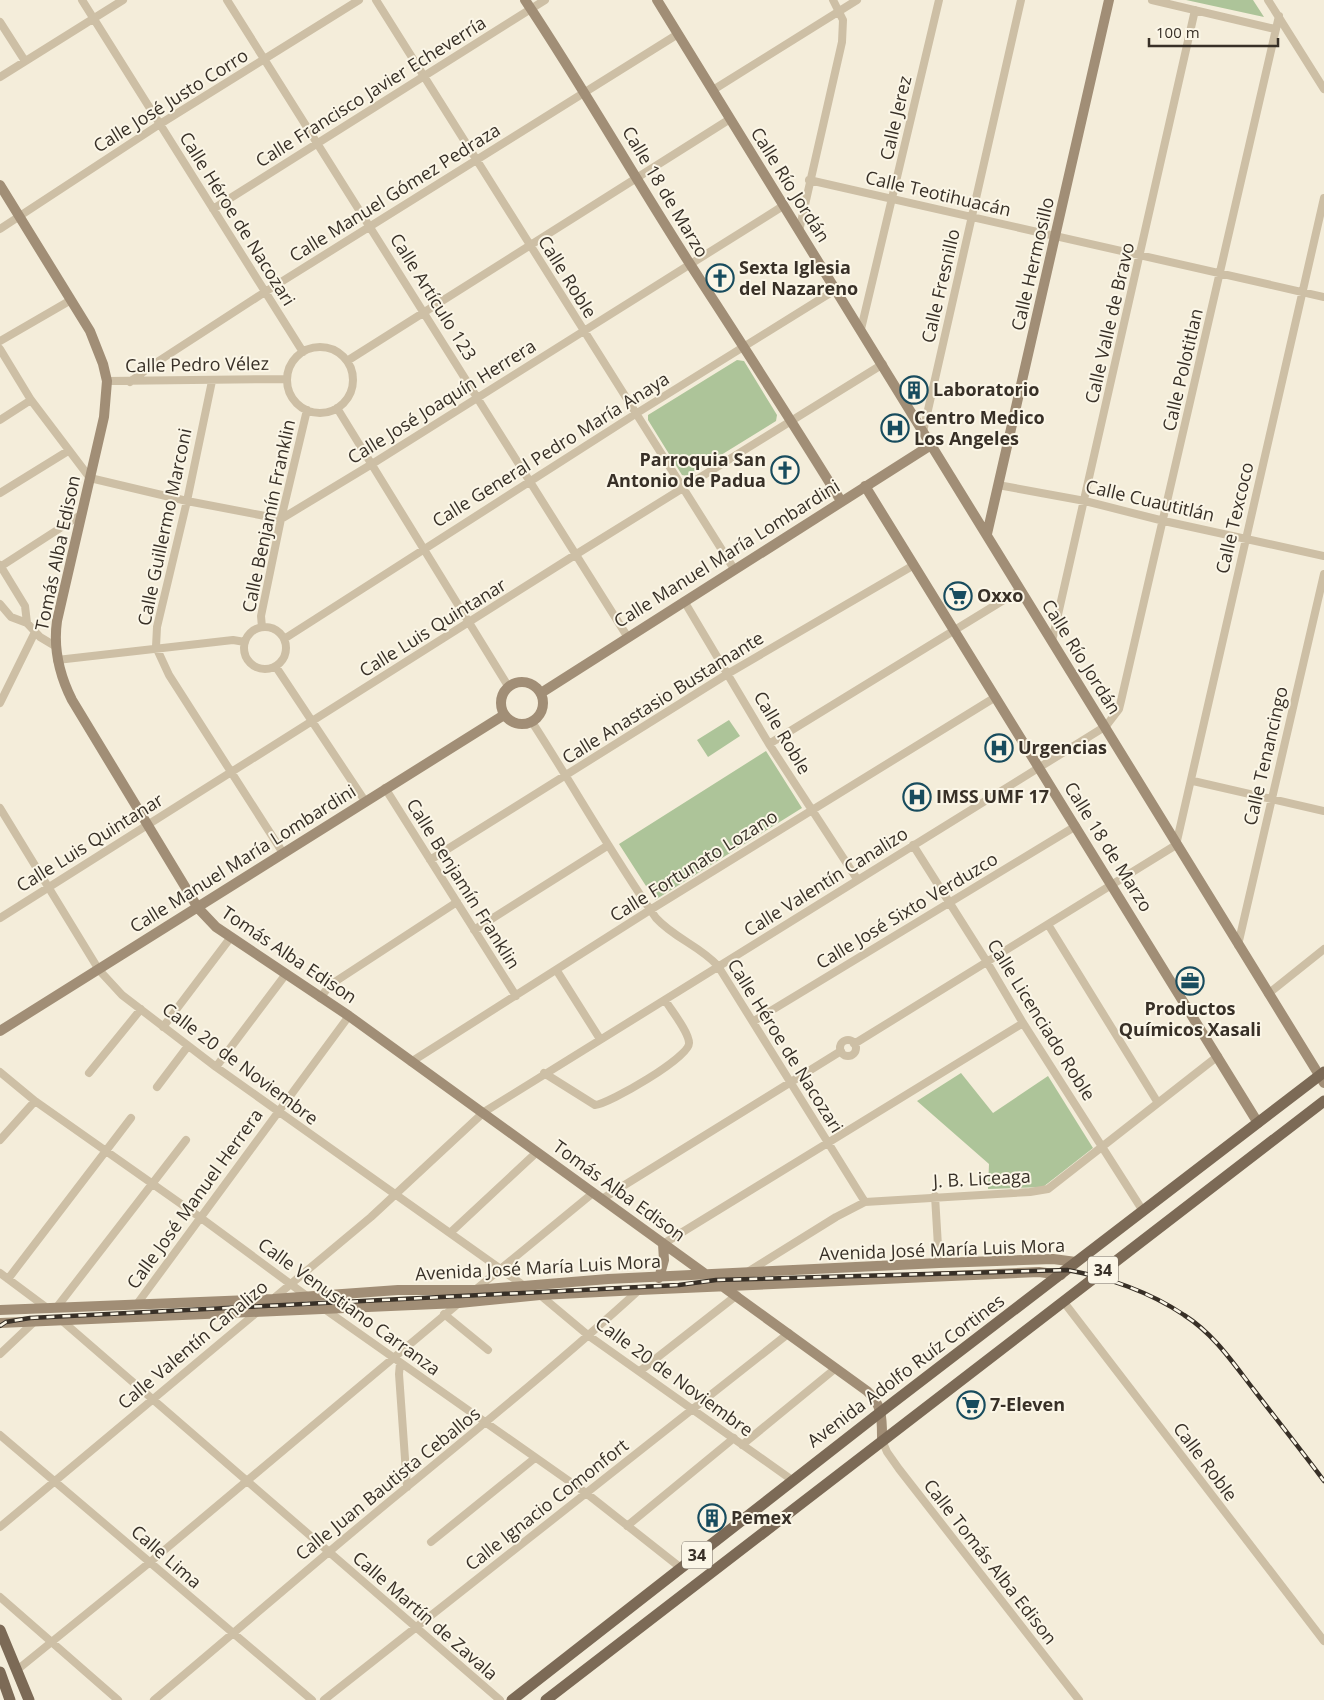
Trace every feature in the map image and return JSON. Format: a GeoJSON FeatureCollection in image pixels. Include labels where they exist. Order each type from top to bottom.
{"type":"FeatureCollection","features":[{"type":"Feature","properties":{"kind":"main road","name":"Avenida Adolfo Ruíz Cortines"},"geometry":{"type":"LineString","coordinates":[[512,1700],[792,1480],[1258,1123],[1322,1077]]}},
{"type":"Feature","properties":{"kind":"main road","name":"34"},"geometry":{"type":"LineString","coordinates":[[546,1700],[1324,1101]]}},
{"type":"Feature","properties":{"kind":"main road"},"geometry":{"type":"LineString","coordinates":[[0,1630],[29,1700]]}},
{"type":"Feature","properties":{"kind":"main road"},"geometry":{"type":"LineString","coordinates":[[0,1672],[10,1700]]}},
{"type":"Feature","properties":{"kind":"street","name":"Calle Héroe de Nacozari"},"geometry":{"type":"LineString","coordinates":[[82,0],[303,352]]}},
{"type":"Feature","properties":{"kind":"street"},"geometry":{"type":"LineString","coordinates":[[0,77],[123,0]]}},
{"type":"Feature","properties":{"kind":"street","name":"Calle Artículo 123"},"geometry":{"type":"LineString","coordinates":[[227,0],[627,636]]}},
{"type":"Feature","properties":{"kind":"street","name":"Calle José Justo Corro"},"geometry":{"type":"LineString","coordinates":[[0,229],[160,124],[359,0]]}},
{"type":"Feature","properties":{"kind":"street","name":"Calle Roble"},"geometry":{"type":"LineString","coordinates":[[376,0],[636,413],[682,490],[734,569]]}},
{"type":"Feature","properties":{"kind":"street","name":"Calle Francisco Javier Echeverría"},"geometry":{"type":"LineString","coordinates":[[213,209],[424,77],[528,4],[545,0]]}},
{"type":"Feature","properties":{"kind":"street","name":"Calle Río Jordán"},"geometry":{"type":"LineString","coordinates":[[657,0],[835,290],[883,364],[1020,590],[1106,726],[1238,946],[1322,1077]]}},
{"type":"Feature","properties":{"kind":"street"},"geometry":{"type":"LineString","coordinates":[[799,231],[809,180],[842,42],[843,20],[833,0]]}},
{"type":"Feature","properties":{"kind":"street"},"geometry":{"type":"LineString","coordinates":[[713,90],[858,0]]}},
{"type":"Feature","properties":{"kind":"street","name":"Calle Jerez"},"geometry":{"type":"LineString","coordinates":[[861,329],[939,0]]}},
{"type":"Feature","properties":{"kind":"street","name":"Calle Fresnillo"},"geometry":{"type":"LineString","coordinates":[[923,432],[1021,0]]}},
{"type":"Feature","properties":{"kind":"street","name":"Calle Hermosillo"},"geometry":{"type":"LineString","coordinates":[[987,534],[1109,0]]}},
{"type":"Feature","properties":{"kind":"street"},"geometry":{"type":"LineString","coordinates":[[1152,0],[1276,29]]}},
{"type":"Feature","properties":{"kind":"street"},"geometry":{"type":"LineString","coordinates":[[1268,0],[1324,89]]}},
{"type":"Feature","properties":{"kind":"street","name":"Calle 18 de Marzo"},"geometry":{"type":"LineString","coordinates":[[528,4],[586,92],[690,265],[744,346],[841,502]]}},
{"type":"Feature","properties":{"kind":"street","name":"Calle Valle de Bravo"},"geometry":{"type":"LineString","coordinates":[[1052,641],[1195,10]]}},
{"type":"Feature","properties":{"kind":"street","name":"Calle Polotitlan"},"geometry":{"type":"LineString","coordinates":[[1106,726],[1119,709],[1164,521],[1279,16]]}},
{"type":"Feature","properties":{"kind":"street"},"geometry":{"type":"LineString","coordinates":[[0,22],[25,62]]}},
{"type":"Feature","properties":{"kind":"street","name":"Calle Manuel Gómez Pedraza"},"geometry":{"type":"LineString","coordinates":[[130,382],[151,366],[264,292],[678,34]]}},
{"type":"Feature","properties":{"kind":"street"},"geometry":{"type":"LineString","coordinates":[[347,361],[730,119]]}},
{"type":"Feature","properties":{"kind":"street","name":"Calle Teotihuacán"},"geometry":{"type":"LineString","coordinates":[[809,180],[1324,298]]}},
{"type":"Feature","properties":{"kind":"street","name":"Tomás Alba Edison"},"geometry":{"type":"LineString","coordinates":[[0,185],[97,346],[106,381],[106,408],[57,621],[54,646],[57,660],[72,700],[198,908],[205,917],[231,937],[349,1016],[789,1333],[874,1397],[882,1411]]}},
{"type":"Feature","properties":{"kind":"street","name":"Calle Texcoco"},"geometry":{"type":"LineString","coordinates":[[1176,845],[1193,781],[1245,538],[1324,198]]}},
{"type":"Feature","properties":{"kind":"street","name":"Calle José Joaquín Herrera"},"geometry":{"type":"LineString","coordinates":[[281,518],[372,464],[783,206]]}},
{"type":"Feature","properties":{"kind":"street","name":"Calle General Pedro María Anaya"},"geometry":{"type":"LineString","coordinates":[[284,639],[636,413],[835,290]]}},
{"type":"Feature","properties":{"kind":"street"},"geometry":{"type":"LineString","coordinates":[[0,341],[71,300]]}},
{"type":"Feature","properties":{"kind":"street"},"geometry":{"type":"LineString","coordinates":[[312,348],[331,349],[347,361],[352,371],[353,382],[351,392],[337,408],[322,413],[307,410],[292,398],[287,379],[292,364],[303,352],[312,348]]}},
{"type":"Feature","properties":{"kind":"street"},"geometry":{"type":"LineString","coordinates":[[0,349],[68,452],[90,478],[187,501],[281,518]]}},
{"type":"Feature","properties":{"kind":"street","name":"Calle Luis Quintanar"},"geometry":{"type":"LineString","coordinates":[[0,918],[147,823],[233,772],[575,555],[883,364]]}},
{"type":"Feature","properties":{"kind":"street","name":"Calle Pedro Vélez"},"geometry":{"type":"LineString","coordinates":[[106,381],[287,379]]}},
{"type":"Feature","properties":{"kind":"street","name":"Calle Guillermo Marconi"},"geometry":{"type":"LineString","coordinates":[[212,381],[187,501],[158,616],[156,647],[169,675],[233,772],[283,853]]}},
{"type":"Feature","properties":{"kind":"street"},"geometry":{"type":"LineString","coordinates":[[0,420],[32,400]]}},
{"type":"Feature","properties":{"kind":"street"},"geometry":{"type":"LineString","coordinates":[[337,408],[508,686]]}},
{"type":"Feature","properties":{"kind":"street","name":"Calle Benjamín Franklin"},"geometry":{"type":"LineString","coordinates":[[262,627],[260,616],[307,410]]}},
{"type":"Feature","properties":{"kind":"street","name":"Calle Manuel María Lombardini"},"geometry":{"type":"LineString","coordinates":[[541,693],[627,636],[931,445]]}},
{"type":"Feature","properties":{"kind":"street"},"geometry":{"type":"LineString","coordinates":[[0,493],[68,452]]}},
{"type":"Feature","properties":{"kind":"street","name":"Calle Cuautitlán"},"geometry":{"type":"LineString","coordinates":[[998,485],[1085,501],[1164,521],[1324,556]]}},
{"type":"Feature","properties":{"kind":"street","name":"Calle 18 de Marzo"},"geometry":{"type":"LineString","coordinates":[[865,486],[955,631],[994,698],[1040,768],[1258,1123]]}},
{"type":"Feature","properties":{"kind":"street"},"geometry":{"type":"LineString","coordinates":[[54,646],[35,632],[27,623],[25,606],[0,566],[82,514]]}},
{"type":"Feature","properties":{"kind":"street","name":"Calle Anastasio Bustamante"},"geometry":{"type":"LineString","coordinates":[[430,860],[728,673],[914,565]]}},
{"type":"Feature","properties":{"kind":"street","name":"Calle Tenancingo"},"geometry":{"type":"LineString","coordinates":[[1238,946],[1324,574]]}},
{"type":"Feature","properties":{"kind":"street"},"geometry":{"type":"LineString","coordinates":[[769,744],[1020,590]]}},
{"type":"Feature","properties":{"kind":"street","name":"Calle Roble"},"geometry":{"type":"LineString","coordinates":[[684,601],[769,744],[857,879]]}},
{"type":"Feature","properties":{"kind":"street"},"geometry":{"type":"LineString","coordinates":[[1,610],[18,622],[27,623]]}},
{"type":"Feature","properties":{"kind":"street"},"geometry":{"type":"LineString","coordinates":[[262,627],[275,629],[284,639],[286,651],[276,667],[262,669],[249,662],[244,649],[245,642],[252,632],[262,627]]}},
{"type":"Feature","properties":{"kind":"street"},"geometry":{"type":"LineString","coordinates":[[0,704],[35,632]]}},
{"type":"Feature","properties":{"kind":"street"},"geometry":{"type":"LineString","coordinates":[[57,660],[156,647],[234,640],[245,642]]}},
{"type":"Feature","properties":{"kind":"street"},"geometry":{"type":"LineString","coordinates":[[276,667],[365,801]]}},
{"type":"Feature","properties":{"kind":"street"},"geometry":{"type":"LineString","coordinates":[[518,682],[529,682],[541,693],[543,706],[541,712],[532,722],[517,724],[504,715],[500,703],[501,697],[508,686],[518,682]]}},
{"type":"Feature","properties":{"kind":"street","name":"Calle Fortunato Lozano"},"geometry":{"type":"LineString","coordinates":[[411,1062],[557,971],[650,910],[994,698]]}},
{"type":"Feature","properties":{"kind":"street","name":"Calle Manuel María Lombardini"},"geometry":{"type":"LineString","coordinates":[[0,1031],[504,715]]}},
{"type":"Feature","properties":{"kind":"street","name":"Calle Héroe de Nacozari"},"geometry":{"type":"LineString","coordinates":[[532,722],[567,775],[607,846],[650,910],[666,929],[708,954],[718,966],[865,1202]]}},
{"type":"Feature","properties":{"kind":"street","name":"Calle Valentín Canalizo"},"geometry":{"type":"LineString","coordinates":[[0,1527],[259,1312],[290,1283],[394,1196],[484,1112],[1106,726]]}},
{"type":"Feature","properties":{"kind":"street"},"geometry":{"type":"LineString","coordinates":[[1193,781],[1324,811]]}},
{"type":"Feature","properties":{"kind":"street","name":"Calle Benjamín Franklin"},"geometry":{"type":"LineString","coordinates":[[385,788],[516,996]]}},
{"type":"Feature","properties":{"kind":"street","name":"Calle 20 de Noviembre"},"geometry":{"type":"LineString","coordinates":[[0,808],[99,970],[122,995],[216,1067],[394,1196],[523,1285]]}},
{"type":"Feature","properties":{"kind":"street"},"geometry":{"type":"LineString","coordinates":[[0,818],[9,822]]}},
{"type":"Feature","properties":{"kind":"street","name":"Calle José Sixto Verduzco"},"geometry":{"type":"LineString","coordinates":[[754,1021],[1076,826]]}},
{"type":"Feature","properties":{"kind":"street","name":"Calle Licenciado Roble"},"geometry":{"type":"LineString","coordinates":[[913,845],[987,962],[1022,1023],[1143,1211]]}},
{"type":"Feature","properties":{"kind":"street"},"geometry":{"type":"LineString","coordinates":[[602,1199],[791,1084],[841,1051],[844,1055],[850,1056],[856,1050],[854,1044],[1049,926],[1176,845]]}},
{"type":"Feature","properties":{"kind":"street"},"geometry":{"type":"LineString","coordinates":[[474,930],[607,846]]}},
{"type":"Feature","properties":{"kind":"street"},"geometry":{"type":"LineString","coordinates":[[320,998],[330,985],[457,902]]}},
{"type":"Feature","properties":{"kind":"street"},"geometry":{"type":"LineString","coordinates":[[1049,926],[1158,1102]]}},
{"type":"Feature","properties":{"kind":"street"},"geometry":{"type":"LineString","coordinates":[[163,1026],[231,937]]}},
{"type":"Feature","properties":{"kind":"street"},"geometry":{"type":"LineString","coordinates":[[1268,994],[1324,949]]}},
{"type":"Feature","properties":{"kind":"street"},"geometry":{"type":"LineString","coordinates":[[557,971],[600,1039]]}},
{"type":"Feature","properties":{"kind":"street"},"geometry":{"type":"LineString","coordinates":[[216,1067],[286,974]]}},
{"type":"Feature","properties":{"kind":"street"},"geometry":{"type":"LineString","coordinates":[[544,1073],[595,1105],[611,1101],[672,1062],[688,1048],[689,1043],[686,1036],[665,1000]]}},
{"type":"Feature","properties":{"kind":"street"},"geometry":{"type":"LineString","coordinates":[[89,1073],[141,1009]]}},
{"type":"Feature","properties":{"kind":"street","name":"Calle José Manuel Herrera"},"geometry":{"type":"LineString","coordinates":[[137,1304],[349,1016]]}},
{"type":"Feature","properties":{"kind":"street"},"geometry":{"type":"LineString","coordinates":[[659,1278],[664,1260],[663,1244],[1022,1023]]}},
{"type":"Feature","properties":{"kind":"street"},"geometry":{"type":"LineString","coordinates":[[157,1087],[188,1046]]}},
{"type":"Feature","properties":{"kind":"street","name":"J. B. Liceaga"},"geometry":{"type":"LineString","coordinates":[[724,1286],[836,1217],[865,1202],[935,1196],[1042,1191],[1060,1181],[1218,1056]]}},
{"type":"Feature","properties":{"kind":"street","name":"Calle Venustiano Carranza"},"geometry":{"type":"LineString","coordinates":[[0,1072],[35,1101],[154,1184],[396,1361],[586,1493],[680,1568]]}},
{"type":"Feature","properties":{"kind":"street"},"geometry":{"type":"LineString","coordinates":[[0,1140],[35,1101]]}},
{"type":"Feature","properties":{"kind":"street"},"geometry":{"type":"LineString","coordinates":[[8,1279],[131,1118]]}},
{"type":"Feature","properties":{"kind":"street"},"geometry":{"type":"LineString","coordinates":[[0,1273],[52,1308],[154,1184],[186,1140]]}},
{"type":"Feature","properties":{"kind":"street"},"geometry":{"type":"LineString","coordinates":[[450,1233],[537,1152]]}},
{"type":"Feature","properties":{"kind":"street"},"geometry":{"type":"LineString","coordinates":[[475,1290],[592,1192]]}},
{"type":"Feature","properties":{"kind":"street"},"geometry":{"type":"LineString","coordinates":[[935,1196],[939,1263]]}},
{"type":"Feature","properties":{"kind":"street","name":"Avenida José María Luis Mora"},"geometry":{"type":"LineString","coordinates":[[0,1310],[273,1299],[398,1290],[475,1290],[523,1285],[746,1272],[939,1263],[1053,1259],[1076,1262]]}},
{"type":"Feature","properties":{"kind":"street","name":"Avenida José María Luis Mora"},"geometry":{"type":"LineString","coordinates":[[0,1323],[460,1303],[540,1295],[724,1286],[1039,1272],[1061,1274]]}},
{"type":"Feature","properties":{"kind":"street","name":"Calle Juan Bautista Ceballos"},"geometry":{"type":"LineString","coordinates":[[154,1700],[328,1552],[486,1424],[589,1336],[639,1290]]}},
{"type":"Feature","properties":{"kind":"street","name":"Calle 20 de Noviembre"},"geometry":{"type":"LineString","coordinates":[[540,1295],[589,1336],[792,1480]]}},
{"type":"Feature","properties":{"kind":"street"},"geometry":{"type":"LineString","coordinates":[[640,1371],[737,1295]]}},
{"type":"Feature","properties":{"kind":"street","name":"Calle Roble"},"geometry":{"type":"LineString","coordinates":[[1063,1301],[1324,1641]]}},
{"type":"Feature","properties":{"kind":"street"},"geometry":{"type":"LineString","coordinates":[[17,1670],[149,1563],[246,1480],[396,1361],[444,1314],[460,1303]]}},
{"type":"Feature","properties":{"kind":"street"},"geometry":{"type":"LineString","coordinates":[[444,1314],[488,1350]]}},
{"type":"Feature","properties":{"kind":"street","name":"Calle Martín de Zavala"},"geometry":{"type":"LineString","coordinates":[[60,1319],[151,1400],[500,1700]]}},
{"type":"Feature","properties":{"kind":"street"},"geometry":{"type":"LineString","coordinates":[[0,1354],[36,1320]]}},
{"type":"Feature","properties":{"kind":"street","name":"Calle Ignacio Comonfort"},"geometry":{"type":"LineString","coordinates":[[324,1700],[789,1333]]}},
{"type":"Feature","properties":{"kind":"street"},"geometry":{"type":"LineString","coordinates":[[396,1361],[399,1374],[407,1487]]}},
{"type":"Feature","properties":{"kind":"street"},"geometry":{"type":"LineString","coordinates":[[742,1445],[836,1368]]}},
{"type":"Feature","properties":{"kind":"street"},"geometry":{"type":"LineString","coordinates":[[882,1411],[882,1440]]}},
{"type":"Feature","properties":{"kind":"street","name":"Calle Lima"},"geometry":{"type":"LineString","coordinates":[[0,1435],[312,1700]]}},
{"type":"Feature","properties":{"kind":"street"},"geometry":{"type":"LineString","coordinates":[[626,1526],[734,1438]]}},
{"type":"Feature","properties":{"kind":"street","name":"Calle Tomás Alba Edison"},"geometry":{"type":"LineString","coordinates":[[882,1440],[895,1465],[1079,1700]]}},
{"type":"Feature","properties":{"kind":"street"},"geometry":{"type":"LineString","coordinates":[[431,1542],[535,1458]]}},
{"type":"Feature","properties":{"kind":"street"},"geometry":{"type":"LineString","coordinates":[[0,1597],[118,1700]]}},
{"type":"Feature","properties":{"kind":"green space"},"geometry":{"type":"Polygon","coordinates":[[[1186,0],[1253,0],[1264,17],[1186,0]]]}},
{"type":"Feature","properties":{"kind":"green space"},"geometry":{"type":"Polygon","coordinates":[[[737,360],[744,361],[777,415],[776,421],[687,476],[682,475],[648,420],[648,415],[737,360]]]}},
{"type":"Feature","properties":{"kind":"green space"},"geometry":{"type":"Polygon","coordinates":[[[729,720],[740,736],[708,757],[697,740],[729,720]]]}},
{"type":"Feature","properties":{"kind":"green space"},"geometry":{"type":"Polygon","coordinates":[[[766,751],[802,808],[655,900],[619,844],[766,751]]]}},
{"type":"Feature","properties":{"kind":"green space"},"geometry":{"type":"Polygon","coordinates":[[[961,1073],[993,1113],[1048,1076],[1093,1148],[1043,1187],[988,1189],[989,1164],[917,1101],[961,1073]]]}},
{"type":"Feature","properties":{"kind":"railway"},"geometry":{"type":"LineString","coordinates":[[0,1326],[6,1322],[30,1318],[679,1285],[716,1280],[1067,1270],[1113,1281],[1143,1292],[1184,1315],[1205,1331],[1231,1359],[1324,1481]]}},
{"type":"Feature","properties":{"kind":"place","name":"Sexta Iglesia del Nazareno"},"geometry":{"type":"Point","coordinates":[720,278]}},
{"type":"Feature","properties":{"kind":"place","name":"Laboratorio"},"geometry":{"type":"Point","coordinates":[914,390]}},
{"type":"Feature","properties":{"kind":"place","name":"Centro Medico Los Angeles"},"geometry":{"type":"Point","coordinates":[895,428]}},
{"type":"Feature","properties":{"kind":"place","name":"Parroquia San Antonio de Padua"},"geometry":{"type":"Point","coordinates":[785,470]}},
{"type":"Feature","properties":{"kind":"place","name":"Oxxo"},"geometry":{"type":"Point","coordinates":[958,596]}},
{"type":"Feature","properties":{"kind":"place","name":"Urgencias"},"geometry":{"type":"Point","coordinates":[999,748]}},
{"type":"Feature","properties":{"kind":"place","name":"IMSS UMF 17"},"geometry":{"type":"Point","coordinates":[917,797]}},
{"type":"Feature","properties":{"kind":"place","name":"Productos Químicos Xasali"},"geometry":{"type":"Point","coordinates":[1190,981]}},
{"type":"Feature","properties":{"kind":"place","name":"7-Eleven"},"geometry":{"type":"Point","coordinates":[971,1405]}},
{"type":"Feature","properties":{"kind":"place","name":"Pemex"},"geometry":{"type":"Point","coordinates":[712,1518]}}]}
